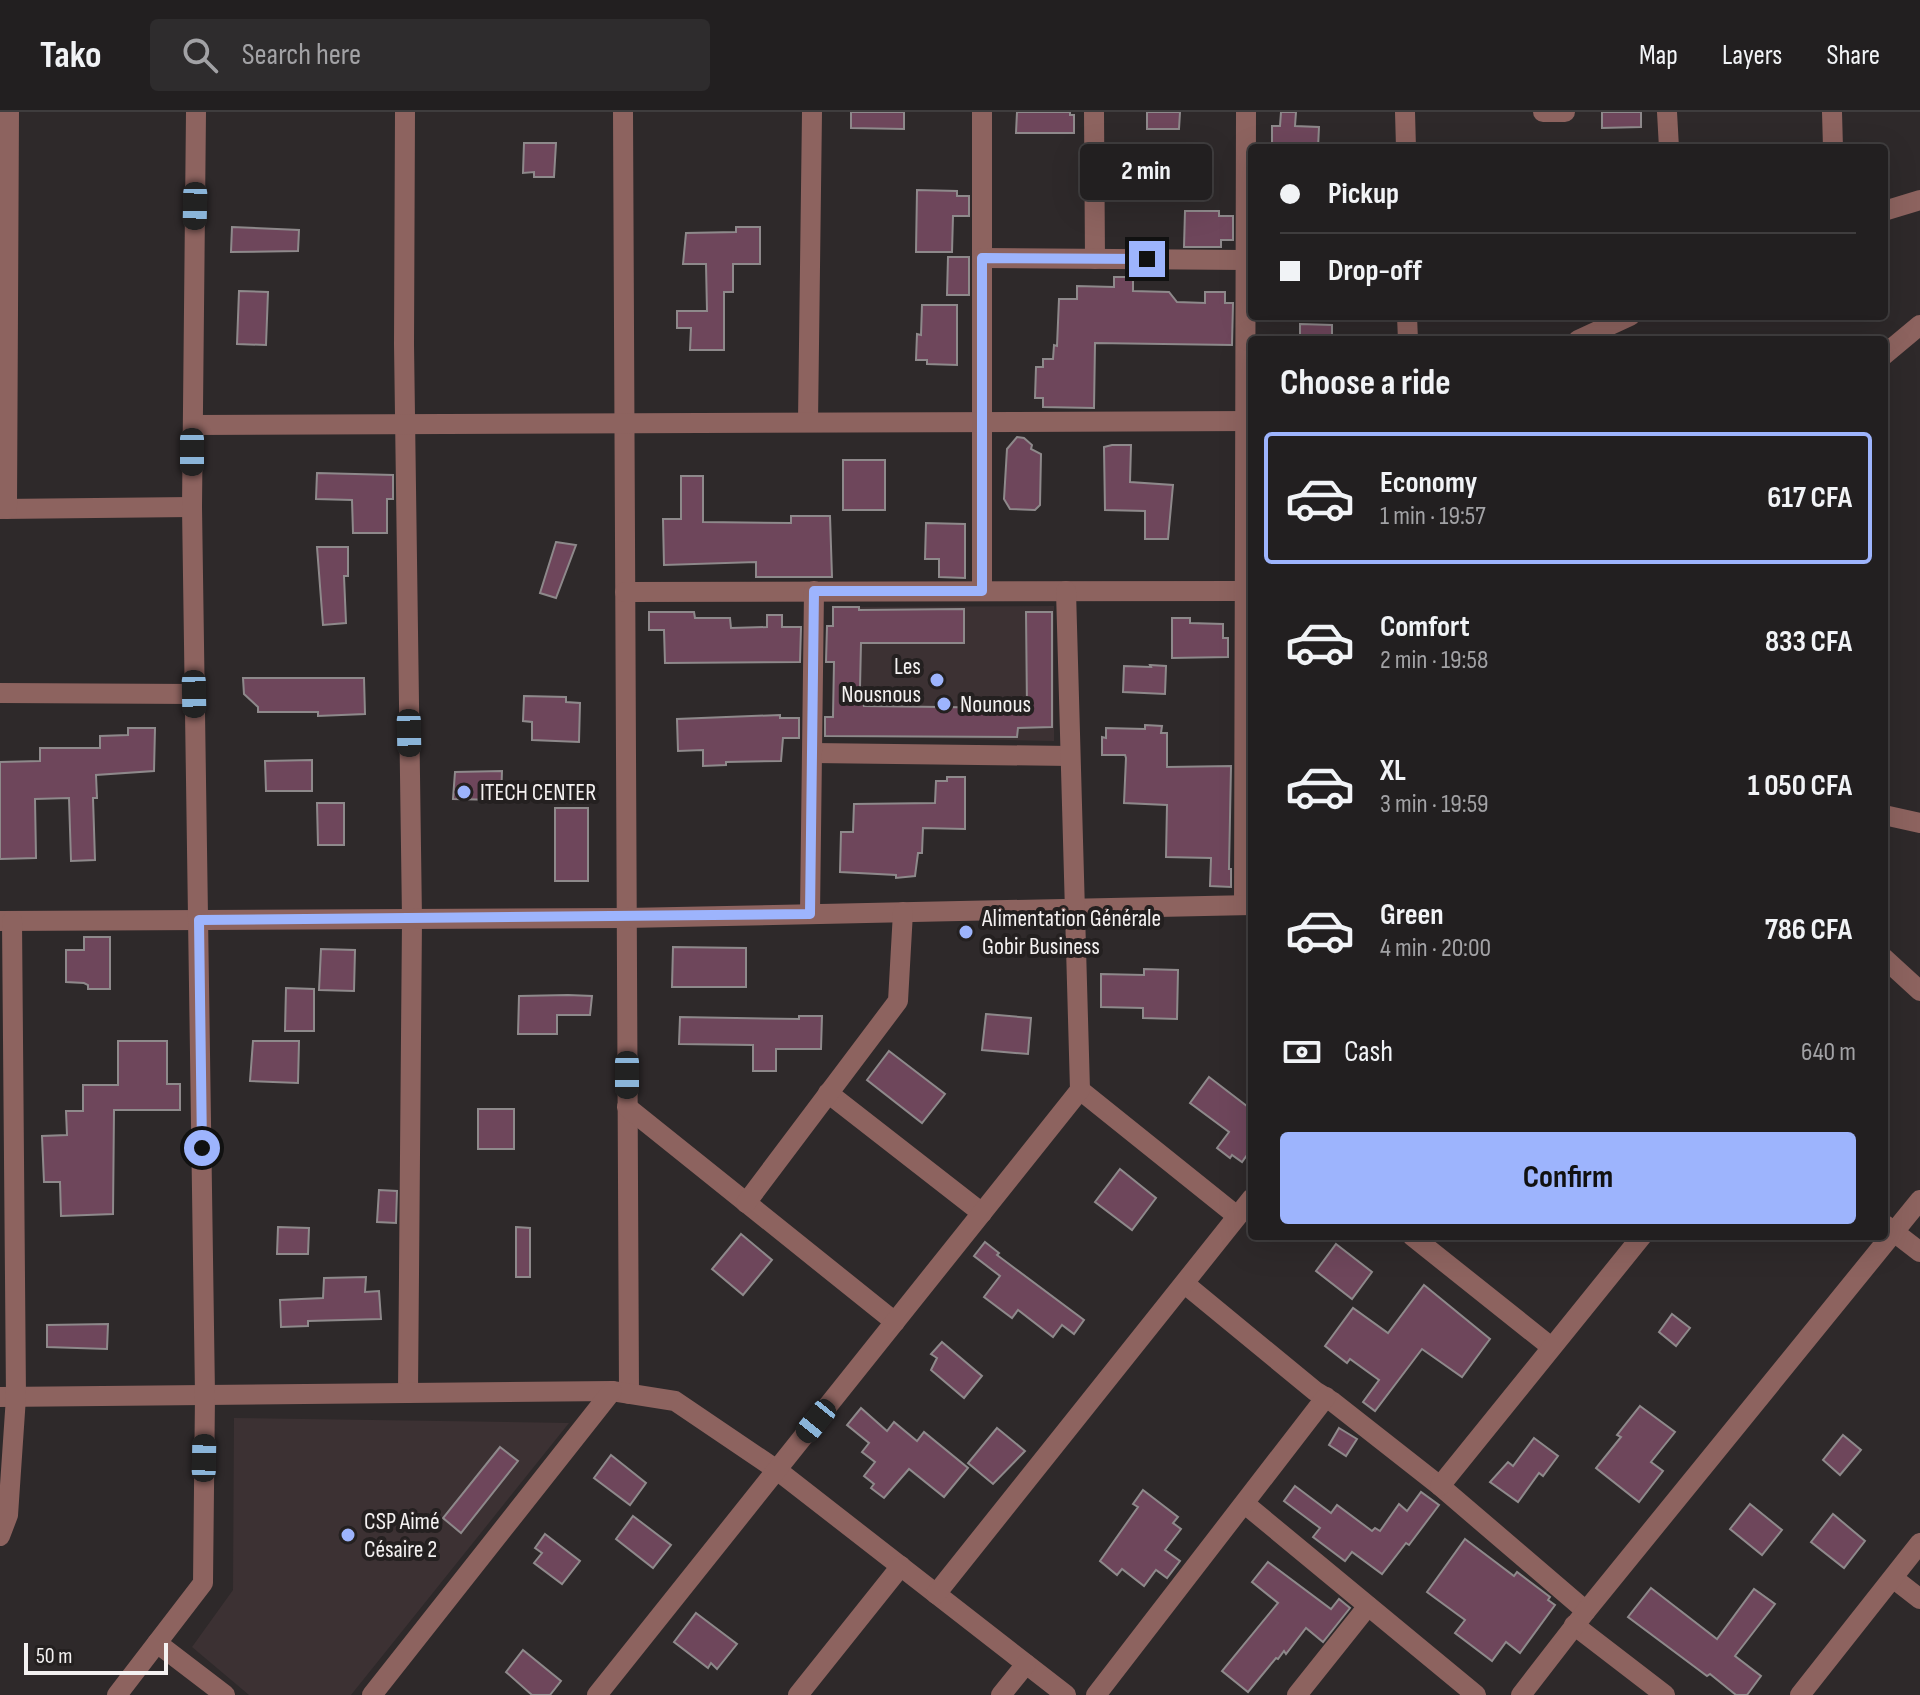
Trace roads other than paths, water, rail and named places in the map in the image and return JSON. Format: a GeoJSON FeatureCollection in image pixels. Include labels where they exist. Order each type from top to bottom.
{"type":"FeatureCollection","features":[{"type":"Feature","properties":{"kind":"street"},"geometry":{"type":"LineString","coordinates":[[9,112],[4,509],[192,507]]}},
{"type":"Feature","properties":{"kind":"street"},"geometry":{"type":"LineString","coordinates":[[117,1695],[203,1583],[205,1395],[192,507],[196,112]]}},
{"type":"Feature","properties":{"kind":"street"},"geometry":{"type":"LineString","coordinates":[[405,112],[405,424],[412,919],[408,1393]]}},
{"type":"Feature","properties":{"kind":"street"},"geometry":{"type":"LineString","coordinates":[[372,1695],[620,1393],[627,1107],[623,112]]}},
{"type":"Feature","properties":{"kind":"street"},"geometry":{"type":"LineString","coordinates":[[808,422],[812,112]]}},
{"type":"Feature","properties":{"kind":"street"},"geometry":{"type":"LineString","coordinates":[[982,112],[982,591]]}},
{"type":"Feature","properties":{"kind":"street"},"geometry":{"type":"LineString","coordinates":[[1094,112],[1095,259]]}},
{"type":"Feature","properties":{"kind":"street"},"geometry":{"type":"LineString","coordinates":[[1246,112],[1248,367]]}},
{"type":"Feature","properties":{"kind":"street"},"geometry":{"type":"LineString","coordinates":[[1405,112],[1406,144]]}},
{"type":"Feature","properties":{"kind":"street"},"geometry":{"type":"LineString","coordinates":[[1543,112],[1565,112]]}},
{"type":"Feature","properties":{"kind":"street"},"geometry":{"type":"LineString","coordinates":[[1667,112],[1669,144]]}},
{"type":"Feature","properties":{"kind":"street"},"geometry":{"type":"LineString","coordinates":[[1832,112],[1833,144]]}},
{"type":"Feature","properties":{"kind":"street"},"geometry":{"type":"LineString","coordinates":[[1888,210],[1920,200]]}},
{"type":"Feature","properties":{"kind":"street"},"geometry":{"type":"LineString","coordinates":[[982,258],[1246,260]]}},
{"type":"Feature","properties":{"kind":"street"},"geometry":{"type":"LineString","coordinates":[[1587,336],[1621,320]]}},
{"type":"Feature","properties":{"kind":"street"},"geometry":{"type":"LineString","coordinates":[[1888,352],[1920,325]]}},
{"type":"Feature","properties":{"kind":"street"},"geometry":{"type":"LineString","coordinates":[[193,425],[1248,421]]}},
{"type":"Feature","properties":{"kind":"street"},"geometry":{"type":"LineString","coordinates":[[0,1536],[8,1515],[6,921],[626,918],[1248,905],[1248,478]]}},
{"type":"Feature","properties":{"kind":"street"},"geometry":{"type":"LineString","coordinates":[[810,914],[814,591]]}},
{"type":"Feature","properties":{"kind":"street"},"geometry":{"type":"LineString","coordinates":[[597,1695],[1080,1090],[1066,591]]}},
{"type":"Feature","properties":{"kind":"street"},"geometry":{"type":"LineString","coordinates":[[625,592],[1246,591]]}},
{"type":"Feature","properties":{"kind":"street"},"geometry":{"type":"LineString","coordinates":[[0,693],[194,694]]}},
{"type":"Feature","properties":{"kind":"street"},"geometry":{"type":"LineString","coordinates":[[813,753],[1070,756]]}},
{"type":"Feature","properties":{"kind":"street"},"geometry":{"type":"LineString","coordinates":[[1888,816],[1920,824]]}},
{"type":"Feature","properties":{"kind":"street"},"geometry":{"type":"LineString","coordinates":[[1888,826],[1920,824]]}},
{"type":"Feature","properties":{"kind":"street"},"geometry":{"type":"LineString","coordinates":[[746,1203],[898,1001],[903,912]]}},
{"type":"Feature","properties":{"kind":"street"},"geometry":{"type":"LineString","coordinates":[[1888,963],[1920,991]]}},
{"type":"Feature","properties":{"kind":"street"},"geometry":{"type":"LineString","coordinates":[[1080,1090],[1237,1216]]}},
{"type":"Feature","properties":{"kind":"street"},"geometry":{"type":"LineString","coordinates":[[828,1093],[982,1213]]}},
{"type":"Feature","properties":{"kind":"street"},"geometry":{"type":"LineString","coordinates":[[627,1107],[895,1322]]}},
{"type":"Feature","properties":{"kind":"street"},"geometry":{"type":"LineString","coordinates":[[1920,1200],[1889,1228],[1920,1252]]}},
{"type":"Feature","properties":{"kind":"street"},"geometry":{"type":"LineString","coordinates":[[936,1594],[1248,1203]]}},
{"type":"Feature","properties":{"kind":"street"},"geometry":{"type":"LineString","coordinates":[[1440,1486],[1639,1240]]}},
{"type":"Feature","properties":{"kind":"street"},"geometry":{"type":"LineString","coordinates":[[1521,1695],[1879,1240]]}},
{"type":"Feature","properties":{"kind":"street"},"geometry":{"type":"LineString","coordinates":[[1435,1243],[1550,1346]]}},
{"type":"Feature","properties":{"kind":"street"},"geometry":{"type":"LineString","coordinates":[[1185,1284],[1315,1391],[1440,1486],[1665,1695]]}},
{"type":"Feature","properties":{"kind":"street"},"geometry":{"type":"LineString","coordinates":[[8,1397],[620,1393],[675,1401],[777,1470],[1066,1695]]}},
{"type":"Feature","properties":{"kind":"street"},"geometry":{"type":"LineString","coordinates":[[1096,1695],[1326,1397]]}},
{"type":"Feature","properties":{"kind":"street"},"geometry":{"type":"LineString","coordinates":[[1245,1504],[1476,1695]]}},
{"type":"Feature","properties":{"kind":"street"},"geometry":{"type":"LineString","coordinates":[[1800,1695],[1920,1543]]}},
{"type":"Feature","properties":{"kind":"street"},"geometry":{"type":"LineString","coordinates":[[798,1695],[901,1566]]}},
{"type":"Feature","properties":{"kind":"street"},"geometry":{"type":"LineString","coordinates":[[1893,1578],[1920,1599]]}},
{"type":"Feature","properties":{"kind":"street"},"geometry":{"type":"LineString","coordinates":[[1297,1695],[1368,1606]]}},
{"type":"Feature","properties":{"kind":"street"},"geometry":{"type":"LineString","coordinates":[[157,1643],[225,1695]]}},
{"type":"Feature","properties":{"kind":"street"},"geometry":{"type":"LineString","coordinates":[[1001,1695],[1026,1664]]}},
{"type":"Feature","properties":{"kind":"place","name":"Les Nousnous"},"geometry":{"type":"Point","coordinates":[937,680]}},
{"type":"Feature","properties":{"kind":"place","name":"Nounous"},"geometry":{"type":"Point","coordinates":[944,704]}},
{"type":"Feature","properties":{"kind":"place","name":"ITECH CENTER"},"geometry":{"type":"Point","coordinates":[464,792]}},
{"type":"Feature","properties":{"kind":"place","name":"Alimentation Générale Gobir Business"},"geometry":{"type":"Point","coordinates":[966,932]}},
{"type":"Feature","properties":{"kind":"place","name":"CSP Aimé Césaire 2"},"geometry":{"type":"Point","coordinates":[348,1535]}}]}
